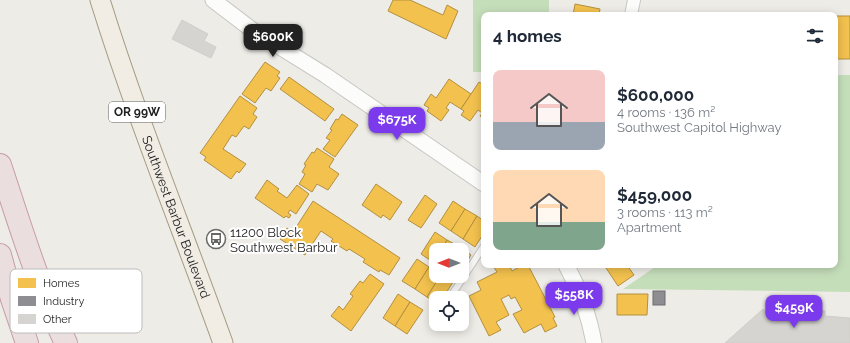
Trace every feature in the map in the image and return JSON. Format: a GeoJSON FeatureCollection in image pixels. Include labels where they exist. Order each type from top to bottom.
{"type":"FeatureCollection","features":[{"type":"Feature","properties":{"kind":"highway"},"geometry":{"type":"LineString","coordinates":[[0,165],[36,269]]}},
{"type":"Feature","properties":{"kind":"highway"},"geometry":{"type":"LineString","coordinates":[[0,254],[10,292]]}},
{"type":"Feature","properties":{"kind":"highway"},"geometry":{"type":"LineString","coordinates":[[24,333],[28,343]]}},
{"type":"Feature","properties":{"kind":"highway"},"geometry":{"type":"LineString","coordinates":[[62,333],[66,343]]}},
{"type":"Feature","properties":{"kind":"main road","name":"Southwest Barbur Boulevard"},"geometry":{"type":"LineString","coordinates":[[100,0],[151,152],[223,343]]}},
{"type":"Feature","properties":{"kind":"street"},"geometry":{"type":"LineString","coordinates":[[213,0],[251,28],[325,75],[481,182]]}},
{"type":"Feature","properties":{"kind":"street"},"geometry":{"type":"LineString","coordinates":[[632,12],[634,0]]}},
{"type":"Feature","properties":{"kind":"street"},"geometry":{"type":"LineString","coordinates":[[568,268],[576,283],[583,301],[594,343]]}},
{"type":"Feature","properties":{"kind":"lane"},"geometry":{"type":"LineString","coordinates":[[454,291],[481,251]]}},
{"type":"Feature","properties":{"kind":"green space"},"geometry":{"type":"Polygon","coordinates":[[[473,0],[549,0],[549,12],[481,12],[481,72],[473,72],[473,0]]]}},
{"type":"Feature","properties":{"kind":"green space"},"geometry":{"type":"Polygon","coordinates":[[[838,75],[850,75],[850,292],[623,289],[654,268],[838,268],[838,75]]]}},
{"type":"Feature","properties":{"kind":"building: Homes"},"geometry":{"type":"Polygon","coordinates":[[[393,0],[410,0],[443,15],[447,5],[458,11],[446,39],[388,11],[393,0]]]}},
{"type":"Feature","properties":{"kind":"building: Homes"},"geometry":{"type":"Polygon","coordinates":[[[575,4],[600,9],[600,12],[574,12],[575,4]]]}},
{"type":"Feature","properties":{"kind":"building: Homes"},"geometry":{"type":"Polygon","coordinates":[[[838,16],[850,16],[850,59],[838,59],[838,16]]]}},
{"type":"Feature","properties":{"kind":"building: Homes"},"geometry":{"type":"Polygon","coordinates":[[[265,62],[280,72],[277,76],[280,78],[271,91],[266,88],[255,103],[242,94],[265,62]]]}},
{"type":"Feature","properties":{"kind":"building: Homes"},"geometry":{"type":"Polygon","coordinates":[[[289,77],[334,109],[325,121],[280,89],[289,77]]]}},
{"type":"Feature","properties":{"kind":"building: Homes"},"geometry":{"type":"Polygon","coordinates":[[[449,79],[471,94],[461,109],[450,102],[446,108],[449,110],[441,121],[427,111],[429,108],[424,105],[431,94],[436,98],[449,79]]]}},
{"type":"Feature","properties":{"kind":"building: Homes"},"geometry":{"type":"Polygon","coordinates":[[[479,82],[481,83],[481,112],[478,110],[470,121],[461,115],[464,111],[461,109],[479,82]]]}},
{"type":"Feature","properties":{"kind":"building: Homes"},"geometry":{"type":"Polygon","coordinates":[[[240,96],[257,108],[253,114],[257,117],[249,129],[244,126],[236,137],[232,135],[223,149],[246,164],[239,173],[237,171],[231,179],[204,160],[206,157],[200,153],[240,96]]]}},
{"type":"Feature","properties":{"kind":"building: Homes"},"geometry":{"type":"Polygon","coordinates":[[[342,114],[358,125],[335,157],[323,149],[330,140],[326,138],[332,130],[330,129],[336,119],[338,120],[342,114]]]}},
{"type":"Feature","properties":{"kind":"building: Homes"},"geometry":{"type":"Polygon","coordinates":[[[317,148],[334,159],[329,167],[339,174],[328,190],[317,184],[312,192],[299,184],[305,174],[302,172],[306,165],[304,164],[312,152],[314,153],[317,148]]]}},
{"type":"Feature","properties":{"kind":"building: Homes"},"geometry":{"type":"Polygon","coordinates":[[[267,180],[279,189],[277,191],[287,198],[297,185],[309,194],[296,214],[290,210],[288,213],[291,215],[289,218],[286,216],[284,218],[255,198],[267,180]]]}},
{"type":"Feature","properties":{"kind":"building: Homes"},"geometry":{"type":"Polygon","coordinates":[[[376,184],[402,202],[390,220],[383,215],[381,218],[362,205],[376,184]]]}},
{"type":"Feature","properties":{"kind":"building: Homes"},"geometry":{"type":"Polygon","coordinates":[[[425,195],[437,204],[421,228],[408,220],[425,195]]]}},
{"type":"Feature","properties":{"kind":"building: Homes"},"geometry":{"type":"Polygon","coordinates":[[[313,201],[400,258],[389,275],[380,270],[379,272],[363,262],[365,259],[349,249],[347,251],[331,241],[333,239],[321,231],[305,255],[280,239],[287,228],[293,232],[313,201]]]}},
{"type":"Feature","properties":{"kind":"building: Homes"},"geometry":{"type":"Polygon","coordinates":[[[453,201],[465,209],[451,231],[439,223],[453,201]]]}},
{"type":"Feature","properties":{"kind":"building: Homes"},"geometry":{"type":"Polygon","coordinates":[[[465,209],[477,216],[463,239],[451,231],[465,209]]]}},
{"type":"Feature","properties":{"kind":"building: Homes"},"geometry":{"type":"Polygon","coordinates":[[[477,216],[481,219],[481,238],[475,247],[463,239],[477,216]]]}},
{"type":"Feature","properties":{"kind":"building: Homes"},"geometry":{"type":"Polygon","coordinates":[[[435,232],[447,240],[445,243],[429,243],[429,259],[421,254],[435,232]]]}},
{"type":"Feature","properties":{"kind":"building: Homes"},"geometry":{"type":"Polygon","coordinates":[[[447,240],[453,243],[445,243],[447,240]]]}},
{"type":"Feature","properties":{"kind":"building: Homes"},"geometry":{"type":"Polygon","coordinates":[[[417,259],[429,267],[415,289],[402,281],[417,259]]]}},
{"type":"Feature","properties":{"kind":"building: Homes"},"geometry":{"type":"Polygon","coordinates":[[[429,267],[429,283],[436,283],[431,291],[429,291],[427,297],[415,289],[429,267]]]}},
{"type":"Feature","properties":{"kind":"building: Homes"},"geometry":{"type":"Polygon","coordinates":[[[494,268],[510,268],[512,271],[518,268],[530,268],[555,317],[553,318],[557,326],[545,332],[541,324],[524,333],[513,314],[522,310],[515,297],[511,299],[509,295],[501,299],[509,315],[496,322],[501,330],[489,336],[469,296],[481,290],[477,282],[497,272],[494,268]]]}},
{"type":"Feature","properties":{"kind":"building: Homes"},"geometry":{"type":"Polygon","coordinates":[[[606,268],[629,268],[634,275],[618,286],[606,268]]]}},
{"type":"Feature","properties":{"kind":"building: Homes"},"geometry":{"type":"Polygon","coordinates":[[[370,274],[384,284],[351,331],[331,316],[339,306],[343,310],[353,296],[350,294],[360,281],[363,283],[370,274]]]}},
{"type":"Feature","properties":{"kind":"building: Homes"},"geometry":{"type":"Polygon","coordinates":[[[436,283],[452,283],[447,291],[431,291],[436,283]]]}},
{"type":"Feature","properties":{"kind":"building: Homes"},"geometry":{"type":"Polygon","coordinates":[[[398,294],[410,302],[395,326],[383,318],[398,294]]]}},
{"type":"Feature","properties":{"kind":"building: Homes"},"geometry":{"type":"Polygon","coordinates":[[[617,294],[648,294],[647,315],[617,315],[617,294]]]}},
{"type":"Feature","properties":{"kind":"building: Homes"},"geometry":{"type":"Polygon","coordinates":[[[410,302],[423,310],[407,334],[395,326],[410,302]]]}},
{"type":"Feature","properties":{"kind":"building: Industry"},"geometry":{"type":"Polygon","coordinates":[[[653,291],[665,291],[665,305],[653,305],[653,291]]]}},
{"type":"Feature","properties":{"kind":"building: Other"},"geometry":{"type":"Polygon","coordinates":[[[182,20],[208,34],[204,41],[216,47],[211,58],[172,39],[182,20]]]}},
{"type":"Feature","properties":{"kind":"building: Other"},"geometry":{"type":"Polygon","coordinates":[[[763,309],[770,317],[774,313],[803,315],[803,309],[825,311],[825,316],[850,318],[850,343],[725,343],[763,309]]]}},
{"type":"Feature","properties":{"kind":"place","name":"11200 Block Southwest Barbur"},"geometry":{"type":"Point","coordinates":[216,239]}}]}
